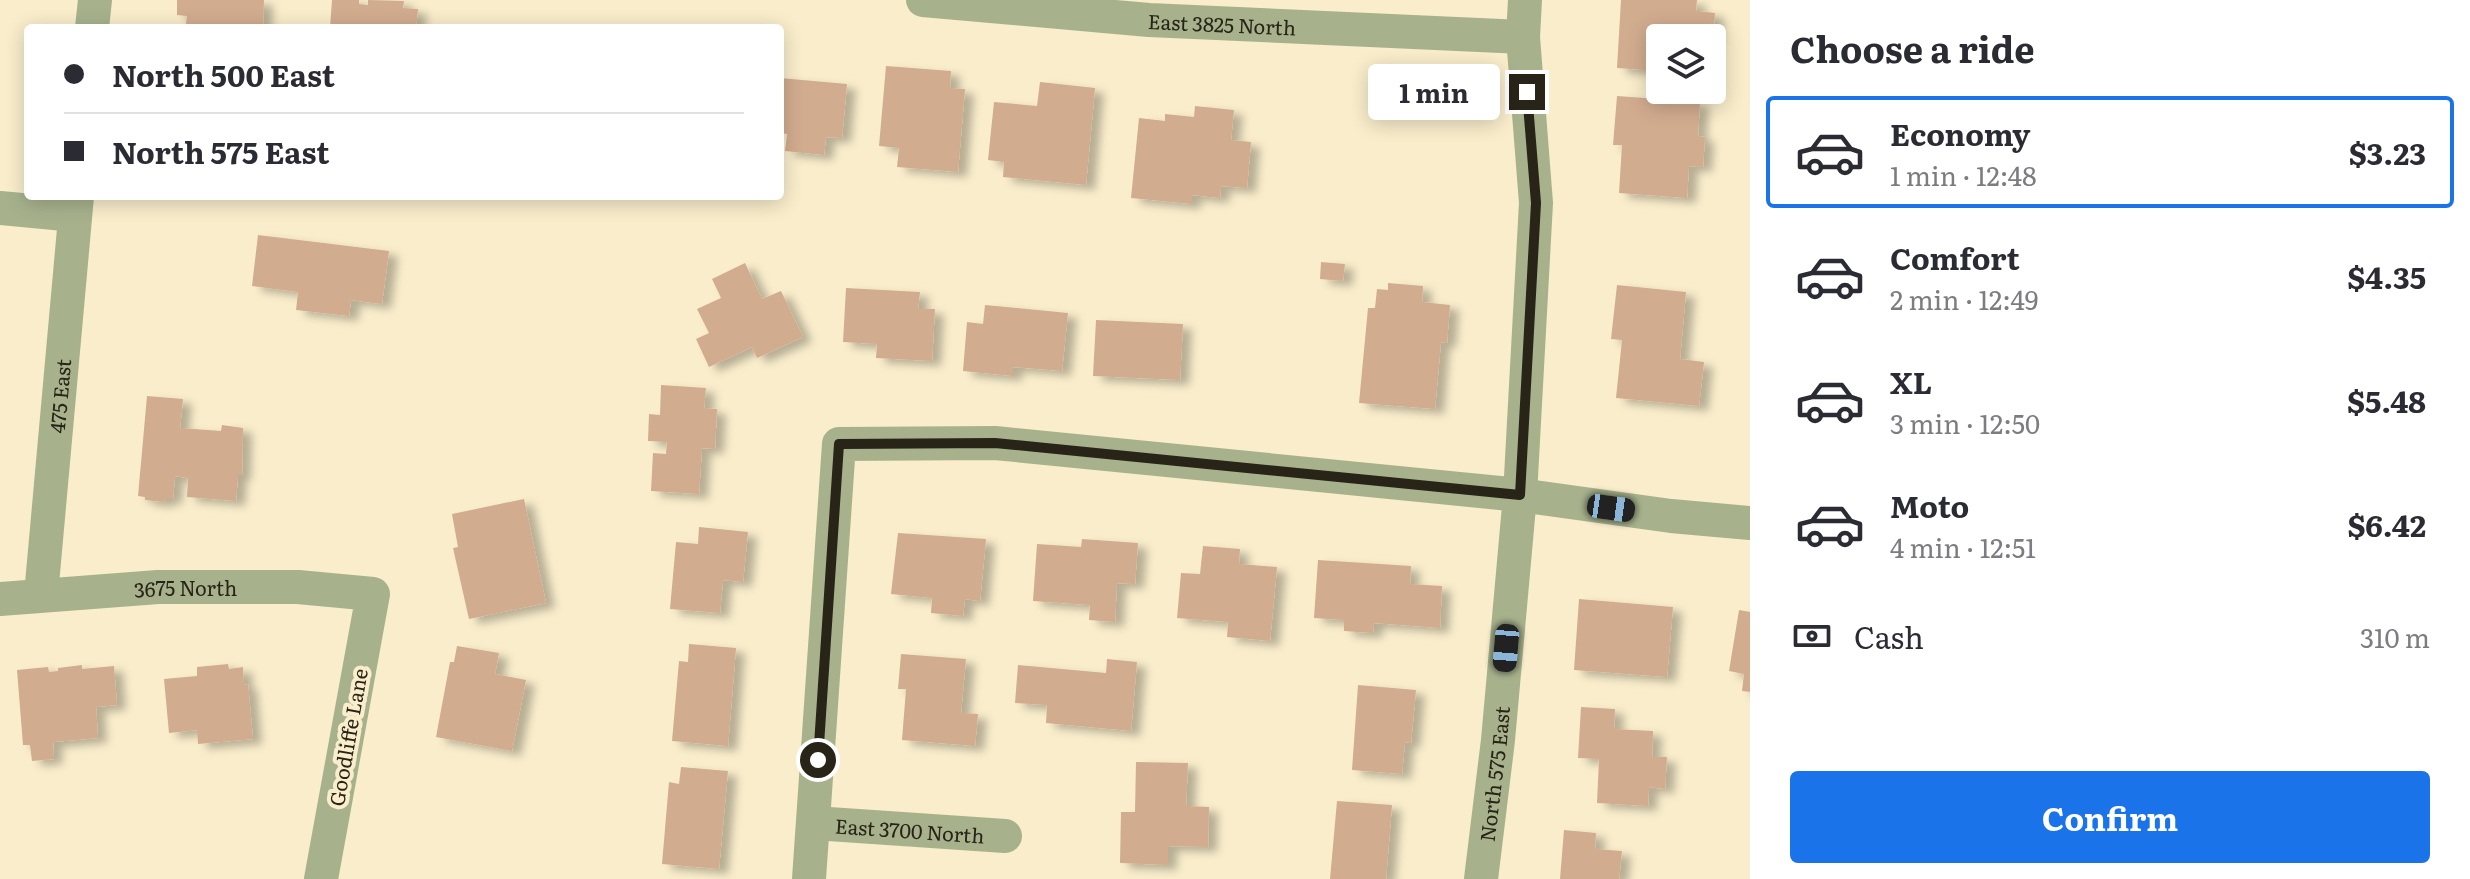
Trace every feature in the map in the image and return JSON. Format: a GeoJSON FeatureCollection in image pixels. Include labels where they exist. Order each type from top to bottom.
{"type":"FeatureCollection","features":[{"type":"Feature","properties":{"kind":"street"},"geometry":{"type":"LineString","coordinates":[[92,24],[95,0]]}},
{"type":"Feature","properties":{"kind":"street","name":"East 3825 North"},"geometry":{"type":"LineString","coordinates":[[923,0],[1149,20],[1248,12],[1523,37]]}},
{"type":"Feature","properties":{"kind":"street","name":"North 575 East"},"geometry":{"type":"LineString","coordinates":[[1481,879],[1498,740],[1520,495],[1536,203],[1523,37],[1525,0]]}},
{"type":"Feature","properties":{"kind":"street"},"geometry":{"type":"LineString","coordinates":[[0,208],[76,206]]}},
{"type":"Feature","properties":{"kind":"street","name":"475 East"},"geometry":{"type":"LineString","coordinates":[[41,595],[76,206]]}},
{"type":"Feature","properties":{"kind":"street"},"geometry":{"type":"LineString","coordinates":[[809,879],[839,444],[995,443],[1520,495],[1671,516],[1750,523]]}},
{"type":"Feature","properties":{"kind":"street","name":"3675 North"},"geometry":{"type":"LineString","coordinates":[[0,599],[158,587],[298,587],[373,594]]}},
{"type":"Feature","properties":{"kind":"street","name":"Goodliffe Lane"},"geometry":{"type":"LineString","coordinates":[[321,879],[373,594]]}},
{"type":"Feature","properties":{"kind":"street","name":"East 3700 North"},"geometry":{"type":"LineString","coordinates":[[814,823],[1005,836]]}},
{"type":"Feature","properties":{"kind":"building"},"geometry":{"type":"Polygon","coordinates":[[[177,0],[264,0],[263,24],[186,24],[187,16],[177,15],[177,0]]]}},
{"type":"Feature","properties":{"kind":"building"},"geometry":{"type":"Polygon","coordinates":[[[332,0],[359,0],[359,4],[368,5],[368,0],[404,1],[403,8],[418,9],[416,24],[330,24],[332,0]]]}},
{"type":"Feature","properties":{"kind":"building"},"geometry":{"type":"Polygon","coordinates":[[[1621,0],[1697,0],[1696,11],[1715,13],[1714,24],[1646,24],[1646,70],[1617,68],[1621,0]]]}},
{"type":"Feature","properties":{"kind":"building"},"geometry":{"type":"Polygon","coordinates":[[[886,66],[951,71],[950,88],[965,89],[958,172],[897,167],[899,148],[879,146],[886,66]]]}},
{"type":"Feature","properties":{"kind":"building"},"geometry":{"type":"Polygon","coordinates":[[[784,78],[847,84],[842,138],[826,137],[824,155],[785,151],[787,134],[784,134],[784,78]]]}},
{"type":"Feature","properties":{"kind":"building"},"geometry":{"type":"Polygon","coordinates":[[[1040,82],[1095,88],[1086,185],[1003,177],[1004,162],[988,160],[994,102],[1037,106],[1040,82]]]}},
{"type":"Feature","properties":{"kind":"building"},"geometry":{"type":"Polygon","coordinates":[[[1617,96],[1646,98],[1646,104],[1700,104],[1698,136],[1705,137],[1703,167],[1689,166],[1687,198],[1619,193],[1622,145],[1613,145],[1617,96]]]}},
{"type":"Feature","properties":{"kind":"building"},"geometry":{"type":"Polygon","coordinates":[[[1195,106],[1234,110],[1231,140],[1251,142],[1247,188],[1221,186],[1220,198],[1192,195],[1192,204],[1131,198],[1139,118],[1165,121],[1165,114],[1194,117],[1195,106]]]}},
{"type":"Feature","properties":{"kind":"building"},"geometry":{"type":"Polygon","coordinates":[[[258,235],[389,251],[382,304],[351,300],[349,316],[296,310],[298,292],[252,286],[258,235]]]}},
{"type":"Feature","properties":{"kind":"building"},"geometry":{"type":"Polygon","coordinates":[[[1321,262],[1345,264],[1343,281],[1320,279],[1321,262]]]}},
{"type":"Feature","properties":{"kind":"building"},"geometry":{"type":"Polygon","coordinates":[[[745,263],[762,299],[781,291],[803,337],[757,358],[752,347],[709,367],[696,339],[709,333],[697,309],[721,298],[712,279],[745,263]]]}},
{"type":"Feature","properties":{"kind":"building"},"geometry":{"type":"Polygon","coordinates":[[[1388,283],[1423,286],[1422,302],[1450,305],[1447,343],[1441,342],[1435,409],[1359,403],[1368,308],[1375,308],[1377,289],[1388,290],[1388,283]]]}},
{"type":"Feature","properties":{"kind":"building"},"geometry":{"type":"Polygon","coordinates":[[[1617,285],[1686,292],[1680,359],[1704,362],[1699,406],[1616,398],[1622,340],[1611,339],[1617,285]]]}},
{"type":"Feature","properties":{"kind":"building"},"geometry":{"type":"Polygon","coordinates":[[[846,288],[920,292],[918,309],[935,309],[932,361],[876,358],[877,344],[843,342],[846,288]]]}},
{"type":"Feature","properties":{"kind":"building"},"geometry":{"type":"Polygon","coordinates":[[[985,305],[1068,313],[1062,371],[1013,367],[1013,376],[963,371],[967,322],[983,324],[985,305]]]}},
{"type":"Feature","properties":{"kind":"building"},"geometry":{"type":"Polygon","coordinates":[[[1096,320],[1183,324],[1180,380],[1093,376],[1096,320]]]}},
{"type":"Feature","properties":{"kind":"building"},"geometry":{"type":"Polygon","coordinates":[[[661,385],[706,388],[704,408],[717,409],[715,449],[702,448],[699,494],[651,491],[653,453],[666,454],[667,442],[648,441],[649,414],[660,415],[661,385]]]}},
{"type":"Feature","properties":{"kind":"building"},"geometry":{"type":"Polygon","coordinates":[[[147,396],[183,399],[180,428],[221,431],[222,425],[243,428],[242,475],[238,475],[236,501],[187,497],[188,478],[175,476],[173,499],[165,499],[164,502],[138,496],[147,396]]]}},
{"type":"Feature","properties":{"kind":"building"},"geometry":{"type":"Polygon","coordinates":[[[524,499],[546,603],[469,619],[453,548],[458,547],[452,514],[524,499]]]}},
{"type":"Feature","properties":{"kind":"building"},"geometry":{"type":"Polygon","coordinates":[[[699,527],[748,532],[743,582],[723,580],[720,613],[670,609],[676,542],[698,544],[699,527]]]}},
{"type":"Feature","properties":{"kind":"building"},"geometry":{"type":"Polygon","coordinates":[[[898,533],[986,539],[980,601],[965,599],[963,616],[931,613],[932,598],[891,594],[898,533]]]}},
{"type":"Feature","properties":{"kind":"building"},"geometry":{"type":"Polygon","coordinates":[[[1082,539],[1138,543],[1135,584],[1117,583],[1115,622],[1089,620],[1090,605],[1033,601],[1037,544],[1081,547],[1082,539]]]}},
{"type":"Feature","properties":{"kind":"building"},"geometry":{"type":"Polygon","coordinates":[[[1203,546],[1240,549],[1239,564],[1277,567],[1270,641],[1227,637],[1228,622],[1177,618],[1181,573],[1200,574],[1203,546]]]}},
{"type":"Feature","properties":{"kind":"building"},"geometry":{"type":"Polygon","coordinates":[[[1318,560],[1411,566],[1410,584],[1442,586],[1440,628],[1374,623],[1373,633],[1344,631],[1344,620],[1314,618],[1318,560]]]}},
{"type":"Feature","properties":{"kind":"building"},"geometry":{"type":"Polygon","coordinates":[[[1579,599],[1673,607],[1667,677],[1574,670],[1579,599]]]}},
{"type":"Feature","properties":{"kind":"building"},"geometry":{"type":"Polygon","coordinates":[[[1739,610],[1750,612],[1750,692],[1742,691],[1744,674],[1729,671],[1739,610]]]}},
{"type":"Feature","properties":{"kind":"building"},"geometry":{"type":"Polygon","coordinates":[[[689,644],[736,648],[728,746],[672,741],[679,661],[688,662],[689,644]]]}},
{"type":"Feature","properties":{"kind":"building"},"geometry":{"type":"Polygon","coordinates":[[[457,646],[499,653],[495,674],[526,680],[512,751],[436,737],[450,662],[454,662],[457,646]]]}},
{"type":"Feature","properties":{"kind":"building"},"geometry":{"type":"Polygon","coordinates":[[[901,654],[966,659],[961,713],[978,714],[975,746],[902,740],[906,689],[898,689],[901,654]]]}},
{"type":"Feature","properties":{"kind":"building"},"geometry":{"type":"Polygon","coordinates":[[[1107,659],[1137,662],[1131,731],[1046,723],[1047,705],[1015,703],[1018,665],[1106,673],[1107,659]]]}},
{"type":"Feature","properties":{"kind":"building"},"geometry":{"type":"Polygon","coordinates":[[[228,664],[229,669],[243,667],[244,685],[248,684],[253,739],[198,744],[197,730],[169,733],[164,679],[197,676],[197,667],[228,664]]]}},
{"type":"Feature","properties":{"kind":"building"},"geometry":{"type":"Polygon","coordinates":[[[82,665],[82,669],[114,666],[117,705],[96,707],[98,738],[53,742],[54,759],[32,761],[30,745],[23,745],[17,670],[48,667],[49,672],[82,665]]]}},
{"type":"Feature","properties":{"kind":"building"},"geometry":{"type":"Polygon","coordinates":[[[1358,685],[1416,690],[1411,743],[1405,742],[1402,774],[1352,770],[1358,685]]]}},
{"type":"Feature","properties":{"kind":"building"},"geometry":{"type":"Polygon","coordinates":[[[1581,707],[1615,709],[1614,729],[1653,731],[1652,757],[1667,757],[1665,789],[1649,787],[1648,806],[1597,803],[1599,759],[1578,758],[1581,707]]]}},
{"type":"Feature","properties":{"kind":"building"},"geometry":{"type":"Polygon","coordinates":[[[1136,762],[1188,763],[1186,806],[1209,807],[1208,847],[1168,846],[1168,865],[1120,863],[1121,812],[1135,812],[1136,762]]]}},
{"type":"Feature","properties":{"kind":"building"},"geometry":{"type":"Polygon","coordinates":[[[681,767],[728,771],[719,869],[662,864],[669,782],[679,784],[681,767]]]}},
{"type":"Feature","properties":{"kind":"building"},"geometry":{"type":"Polygon","coordinates":[[[1337,801],[1392,805],[1386,879],[1330,879],[1337,801]]]}},
{"type":"Feature","properties":{"kind":"building"},"geometry":{"type":"Polygon","coordinates":[[[1564,830],[1596,833],[1595,849],[1622,851],[1619,879],[1560,879],[1564,830]]]}},
{"type":"Feature","properties":{"kind":"route"},"geometry":{"type":"LineString","coordinates":[[818,760],[839,444],[995,443],[1520,495],[1536,203],[1527,92]]}}]}
